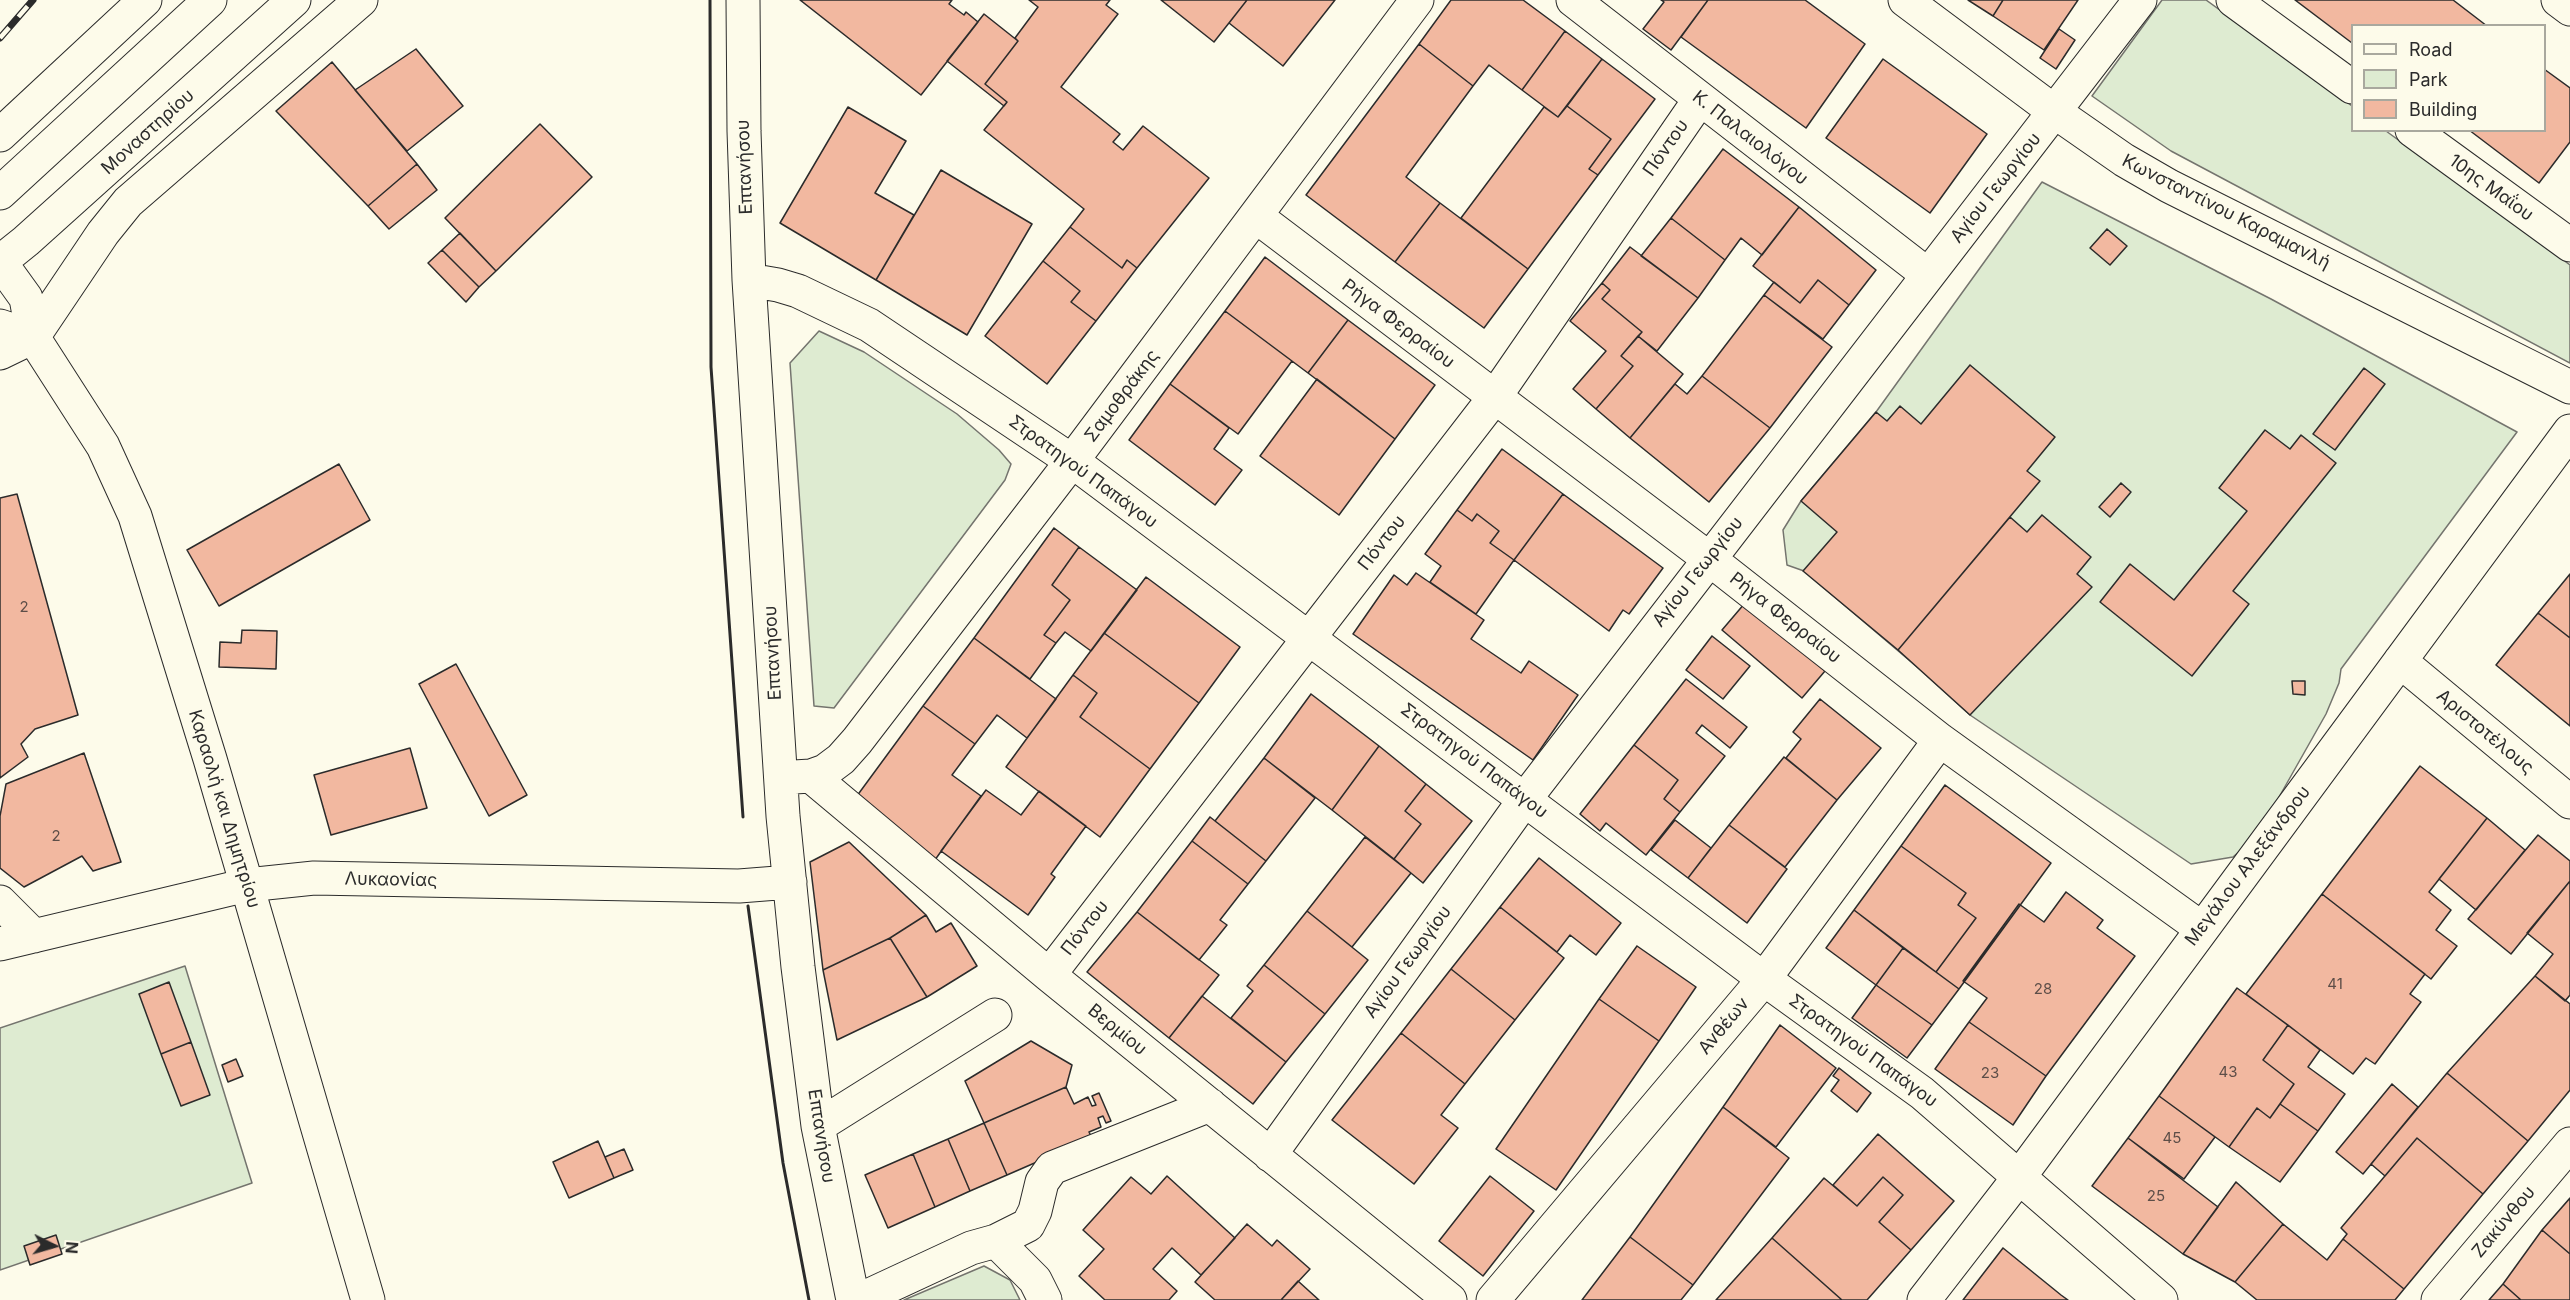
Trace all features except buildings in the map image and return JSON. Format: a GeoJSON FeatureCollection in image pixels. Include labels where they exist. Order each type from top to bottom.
{"type":"FeatureCollection","features":[{"type":"Feature","properties":{"kind":"street"},"geometry":{"type":"LineString","coordinates":[[0,135],[145,0]]}},
{"type":"Feature","properties":{"kind":"street"},"geometry":{"type":"LineString","coordinates":[[0,193],[210,0]]}},
{"type":"Feature","properties":{"kind":"street","name":"Μοναστηρίου"},"geometry":{"type":"LineString","coordinates":[[0,262],[294,0]]}},
{"type":"Feature","properties":{"kind":"street"},"geometry":{"type":"LineString","coordinates":[[0,354],[33,337],[103,233],[128,202],[361,0]]}},
{"type":"Feature","properties":{"kind":"street","name":"Επτανήσου"},"geometry":{"type":"LineString","coordinates":[[743,0],[744,131],[749,280],[796,777],[790,882],[818,1126],[853,1300]]}},
{"type":"Feature","properties":{"kind":"street","name":"Σαμοθράκης"},"geometry":{"type":"LineString","coordinates":[[796,777],[825,771],[841,759],[857,741],[1257,217],[1417,0]]}},
{"type":"Feature","properties":{"kind":"street","name":"Κ. Παλαιολόγου"},"geometry":{"type":"LineString","coordinates":[[1573,0],[1928,275]]}},
{"type":"Feature","properties":{"kind":"street","name":"Κωνσταντίνου Καραμανλή"},"geometry":{"type":"LineString","coordinates":[[1905,0],[2055,112],[2124,160],[2169,186],[2570,387]]}},
{"type":"Feature","properties":{"kind":"street","name":"Αγίου Γεωργίου"},"geometry":{"type":"LineString","coordinates":[[1270,1155],[1525,799],[1708,558],[2140,0]]}},
{"type":"Feature","properties":{"kind":"street"},"geometry":{"type":"LineString","coordinates":[[2233,0],[2351,86]]}},
{"type":"Feature","properties":{"kind":"street"},"geometry":{"type":"LineString","coordinates":[[2558,0],[2570,9]]}},
{"type":"Feature","properties":{"kind":"street","name":"Πόντου"},"geometry":{"type":"LineString","coordinates":[[1049,975],[1494,398],[1700,99]]}},
{"type":"Feature","properties":{"kind":"street","name":"10ης Μαΐου"},"geometry":{"type":"LineString","coordinates":[[2415,132],[2570,245]]}},
{"type":"Feature","properties":{"kind":"street","name":"Ρήγα Φερραίου"},"geometry":{"type":"LineString","coordinates":[[1257,217],[1708,558],[1940,740],[2201,928]]}},
{"type":"Feature","properties":{"kind":"street"},"geometry":{"type":"LineString","coordinates":[[0,268],[8,273],[26,298],[33,337]]}},
{"type":"Feature","properties":{"kind":"street","name":"Στρατηγού Παπάγου"},"geometry":{"type":"LineString","coordinates":[[749,280],[798,291],[869,325],[1072,461],[1764,979],[1922,1093],[2161,1300]]}},
{"type":"Feature","properties":{"kind":"street"},"geometry":{"type":"LineString","coordinates":[[0,326],[33,337]]}},
{"type":"Feature","properties":{"kind":"street","name":"Καραολή και Δημητρίου"},"geometry":{"type":"LineString","coordinates":[[33,337],[103,446],[135,516],[247,885],[368,1300]]}},
{"type":"Feature","properties":{"kind":"street","name":"Μεγάλου Αλεξάνδρου"},"geometry":{"type":"LineString","coordinates":[[1924,1300],[2020,1176],[2570,431]]}},
{"type":"Feature","properties":{"kind":"street","name":"Αριστοτέλους"},"geometry":{"type":"LineString","coordinates":[[2400,661],[2570,802]]}},
{"type":"Feature","properties":{"kind":"street","name":"Ανθέων"},"geometry":{"type":"LineString","coordinates":[[1493,1300],[1764,979],[1940,740]]}},
{"type":"Feature","properties":{"kind":"street","name":"Βερμίου"},"geometry":{"type":"LineString","coordinates":[[796,777],[1049,975],[1450,1300]]}},
{"type":"Feature","properties":{"kind":"street","name":"Λυκαονίας"},"geometry":{"type":"LineString","coordinates":[[0,944],[247,885],[314,878],[739,886],[790,882]]}},
{"type":"Feature","properties":{"kind":"street"},"geometry":{"type":"LineString","coordinates":[[0,902],[34,936]]}},
{"type":"Feature","properties":{"kind":"street"},"geometry":{"type":"LineString","coordinates":[[818,1126],[995,1015]]}},
{"type":"Feature","properties":{"kind":"street"},"geometry":{"type":"LineString","coordinates":[[859,1300],[970,1248],[996,1241],[1028,1225],[1035,1211],[1042,1182],[1052,1168],[1210,1105]]}},
{"type":"Feature","properties":{"kind":"street","name":"Ζακύνθου"},"geometry":{"type":"LineString","coordinates":[[2438,1300],[2570,1144]]}},
{"type":"Feature","properties":{"kind":"street"},"geometry":{"type":"LineString","coordinates":[[996,1241],[1035,1280],[1045,1300]]}},
{"type":"Feature","properties":{"kind":"green space"},"geometry":{"type":"Polygon","coordinates":[[[2162,0],[2206,0],[2351,105],[2351,132],[2387,132],[2570,265],[2570,363],[2171,151],[2092,96],[2162,0]]]}},
{"type":"Feature","properties":{"kind":"green space"},"geometry":{"type":"Polygon","coordinates":[[[2042,182],[2271,299],[2517,432],[2341,669],[2339,683],[2326,714],[2257,836],[2233,857],[2191,864],[1970,715],[1804,571],[1787,565],[1783,530],[1801,501],[1876,412],[2042,182]]]}},
{"type":"Feature","properties":{"kind":"green space"},"geometry":{"type":"Polygon","coordinates":[[[819,331],[864,352],[957,414],[999,450],[1011,464],[1005,480],[834,708],[814,706],[790,363],[819,331]]]}},
{"type":"Feature","properties":{"kind":"green space"},"geometry":{"type":"Polygon","coordinates":[[[185,966],[252,1183],[0,1270],[0,1028],[185,966]]]}},
{"type":"Feature","properties":{"kind":"green space"},"geometry":{"type":"Polygon","coordinates":[[[984,1266],[1010,1280],[1020,1300],[904,1300],[984,1266]]]}},
{"type":"Feature","properties":{"kind":"railway"},"geometry":{"type":"LineString","coordinates":[[0,38],[33,0]]}},
{"type":"Feature","properties":{"kind":"wall"},"geometry":{"type":"LineString","coordinates":[[710,0],[711,367],[743,817]]}},
{"type":"Feature","properties":{"kind":"wall"},"geometry":{"type":"LineString","coordinates":[[748,906],[783,1163],[809,1300]]}}]}
